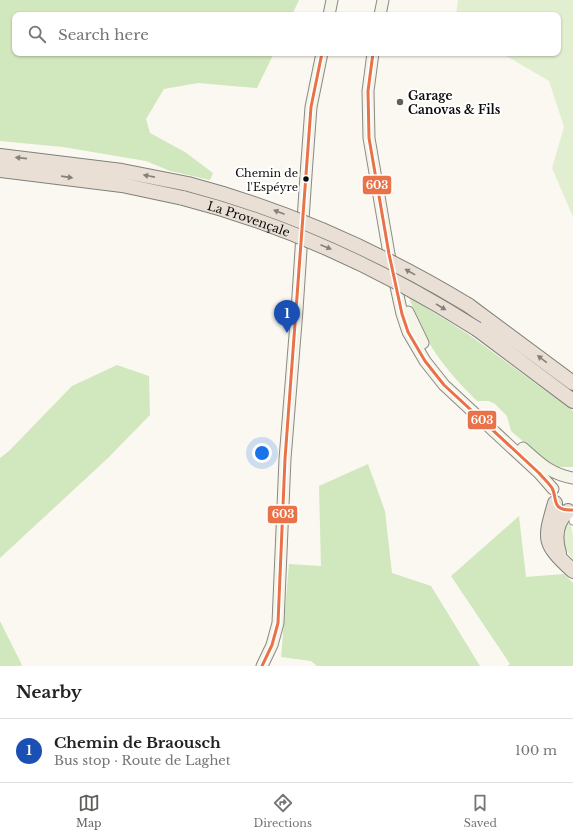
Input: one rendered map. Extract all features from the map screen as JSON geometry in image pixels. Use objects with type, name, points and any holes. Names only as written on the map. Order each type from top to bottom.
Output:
[{"type":"highway","name":"La Provençale","points":[[0,156],[102,168],[188,184],[239,198],[319,228],[395,264],[468,305],[573,383]]},
{"type":"highway","name":"La Provençale","points":[[0,170],[122,185],[183,198],[243,215],[344,254],[422,295],[477,329],[573,401]]},
{"type":"highway","points":[[554,496],[546,535],[549,545],[573,571]]},
{"type":"highway","points":[[562,560],[558,550],[557,528],[561,519],[572,513]]},
{"type":"main road","points":[[330,12],[332,0]]},
{"type":"main road","points":[[381,12],[383,0]]},
{"type":"main road","points":[[262,666],[272,645],[278,623],[285,459],[311,107],[321,56]]},
{"type":"main road","points":[[373,56],[368,92],[368,130],[389,254],[402,314],[408,332],[438,378],[471,411],[539,473],[561,508],[572,513]]},
{"type":"main road","points":[[399,298],[430,356],[452,384],[545,467],[553,473],[569,478]]},
{"type":"main road","points":[[554,496],[558,482],[569,478]]},
{"type":"green space","points":[[0,0],[299,0],[293,12],[12,12],[12,56],[273,56],[257,88],[198,83],[164,89],[146,119],[150,133],[185,152],[213,173],[210,180],[170,171],[146,161],[63,147],[0,141]]},
{"type":"green space","points":[[458,0],[573,0],[573,217],[552,168],[564,127],[549,81],[506,56],[561,56],[561,12],[456,12]]},
{"type":"green space","points":[[409,297],[468,334],[573,411],[573,467],[553,467],[511,431],[507,416],[495,404],[489,401],[477,401],[454,377],[436,354],[421,328]]},
{"type":"green space","points":[[117,365],[149,376],[150,415],[108,458],[0,558],[0,458],[9,451],[72,386]]},
{"type":"green space","points":[[368,464],[385,511],[392,573],[431,586],[480,666],[317,666],[311,661],[281,657],[289,564],[321,566],[319,486]]},
{"type":"green space","points":[[519,516],[526,577],[564,574],[573,583],[573,666],[507,666],[510,664],[451,576]]},
{"type":"green space","points":[[567,521],[570,521],[573,535],[573,559],[565,546],[564,541],[564,532]]},
{"type":"green space","points":[[0,621],[22,665],[21,666],[0,666]]},
{"type":"transit line","name":"603","points":[[262,666],[272,645],[278,623],[285,459],[311,107],[321,56]]},
{"type":"transit line","name":"603","points":[[373,56],[368,91],[369,138],[389,254],[402,314],[408,332],[425,361],[444,385],[539,473],[552,488],[558,506],[566,510],[573,510]]},
{"type":"place","name":"Garage Canovas & Fils","points":[[400,102]]},
{"type":"place","name":"Chemin de l'Espéyre","points":[[306,179]]},
{"type":"place","name":"Chemin de Braousch","points":[[287,333]]}]
